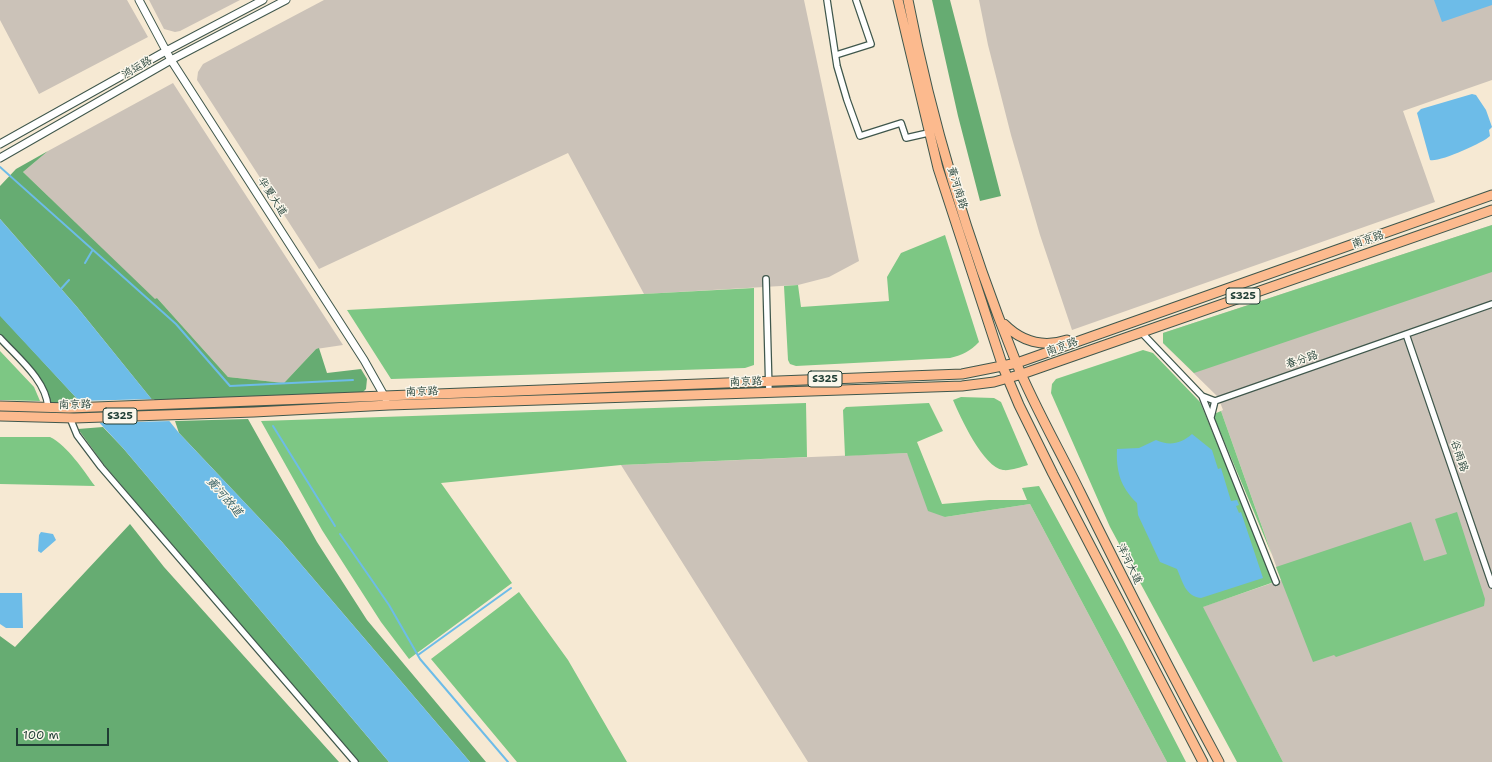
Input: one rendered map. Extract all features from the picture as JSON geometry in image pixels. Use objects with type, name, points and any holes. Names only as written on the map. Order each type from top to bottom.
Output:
[{"type":"main road","name":"黄河南路","points":[[898,0],[928,132],[964,252],[1008,378]]},
{"type":"main road","name":"黄河南路","points":[[908,0],[938,130],[969,236],[1022,374]]},
{"type":"main road","name":"南京路","points":[[0,406],[68,408],[160,403],[962,374],[1017,364],[1492,195]]},
{"type":"main road","name":"南京路","points":[[0,416],[72,418],[254,412],[388,405],[962,386],[1022,374],[1492,210]]},
{"type":"main road","points":[[1001,322],[1014,334],[1025,340],[1047,344],[1058,343],[1140,316],[1150,316]]},
{"type":"main road","name":"洋河大道","points":[[1022,374],[1155,644],[1219,762]]},
{"type":"main road","points":[[1008,378],[1057,481],[1202,762]]},
{"type":"street","name":"华夏大道","points":[[139,0],[171,60],[385,396],[388,405]]},
{"type":"street","name":"鸿运路","points":[[0,144],[166,51],[263,0]]},
{"type":"street","name":"鸿运路","points":[[0,158],[171,60],[286,0]]},
{"type":"street","points":[[827,0],[836,55],[847,100],[860,136],[901,123],[906,138],[928,132]]},
{"type":"street","points":[[836,55],[871,44],[856,0]]},
{"type":"street","points":[[766,279],[769,393]]},
{"type":"street","name":"春分路","points":[[1215,401],[1492,304]]},
{"type":"street","points":[[1140,332],[1202,396],[1276,582]]},
{"type":"street","name":"谷雨路","points":[[1406,334],[1492,585]]},
{"type":"street","points":[[0,338],[38,381],[46,393],[48,407]]},
{"type":"street","points":[[1202,396],[1215,401],[1210,417]]},
{"type":"street","points":[[72,418],[77,435],[103,469],[355,762]]},
{"type":"shaded area","points":[[0,0],[127,0],[148,37],[39,94],[0,20]]},
{"type":"shaded area","points":[[149,0],[240,0],[180,31],[175,32],[164,29]]},
{"type":"shaded area","points":[[324,0],[804,0],[859,261],[829,277],[798,285],[644,294],[568,153],[319,269],[197,80],[198,72],[203,64]]},
{"type":"shaded area","points":[[979,0],[1492,0],[1492,80],[1403,111],[1435,202],[1072,330],[1040,235],[1011,135],[988,45]]},
{"type":"shaded area","points":[[173,83],[343,345],[316,349],[284,383],[228,377],[157,298],[155,300],[23,172],[48,151]]},
{"type":"shaded area","points":[[1492,225],[1492,762],[1283,762],[1202,607],[1281,580],[1221,411],[1223,410],[1218,397],[1163,343],[1163,333]]},
{"type":"shaded area","points":[[907,453],[945,517],[1030,504],[1167,762],[808,762],[621,465]]},
{"type":"green space","points":[[932,0],[950,0],[1001,196],[980,201],[958,116]]},
{"type":"green space","points":[[48,151],[23,172],[155,299],[157,298],[228,377],[284,383],[316,349],[319,348],[327,373],[361,369],[367,379],[366,389],[362,393],[153,401],[77,307],[0,219],[0,186],[16,169]]},
{"type":"green space","points":[[1492,225],[1492,272],[1194,373],[1163,343],[1163,333]]},
{"type":"green space","points":[[945,235],[979,342],[972,348],[963,354],[950,358],[796,366],[790,364],[788,360],[784,286],[798,285],[801,307],[889,301],[887,277],[901,253]]},
{"type":"green space","points":[[754,288],[754,365],[745,368],[391,379],[347,310]]},
{"type":"green space","points":[[0,315],[82,404],[50,405],[44,386],[31,367],[0,335]]},
{"type":"green space","points":[[1143,350],[1153,353],[1200,402],[1274,582],[1203,607],[1283,762],[1237,762],[1110,527],[1051,393],[1052,384],[1056,379]]},
{"type":"green space","points":[[0,351],[34,387],[40,401],[0,400]]},
{"type":"green space","points":[[961,397],[994,398],[1001,402],[1028,465],[1003,470],[988,461],[974,441],[953,400]]},
{"type":"green space","points":[[806,403],[807,457],[621,465],[441,483],[512,583],[409,659],[381,622],[322,530],[261,421]]},
{"type":"green space","points":[[929,403],[943,431],[917,442],[942,504],[989,500],[1027,500],[1022,488],[1039,486],[1123,640],[1186,762],[1167,762],[1030,504],[945,517],[928,511],[907,453],[845,456],[843,410],[846,407]]},
{"type":"green space","points":[[1221,411],[1272,555],[1214,417],[1214,414]]},
{"type":"green space","points":[[248,419],[317,542],[367,620],[486,762],[470,762],[282,542],[179,433],[175,421]]},
{"type":"green space","points":[[103,427],[123,448],[389,762],[359,762],[105,466],[78,429]]},
{"type":"green space","points":[[0,437],[50,437],[69,452],[95,486],[0,484]]},
{"type":"green space","points":[[1457,512],[1485,599],[1484,606],[1336,657],[1334,655],[1313,662],[1276,567],[1411,522],[1424,561],[1447,554],[1435,519]]},
{"type":"green space","points":[[130,524],[164,567],[339,762],[0,762],[0,636],[15,647]]},
{"type":"green space","points":[[519,592],[568,660],[627,762],[517,762],[431,659]]},
{"type":"water","points":[[1434,0],[1492,0],[1492,5],[1442,22]]},
{"type":"water","points":[[1472,94],[1476,95],[1486,110],[1492,127],[1489,130],[1490,136],[1460,152],[1435,160],[1430,160],[1417,113],[1421,109]]},
{"type":"water","name":"黄河故道","points":[[0,219],[77,307],[179,433],[282,542],[470,762],[389,762],[123,448],[0,316]]},
{"type":"water","points":[[1192,434],[1212,450],[1218,469],[1221,468],[1231,501],[1237,500],[1239,505],[1236,506],[1239,513],[1241,512],[1263,578],[1201,598],[1191,594],[1185,588],[1177,569],[1160,562],[1138,515],[1137,503],[1131,497],[1120,478],[1117,464],[1117,449],[1139,448],[1156,440],[1166,443],[1175,443],[1184,440]]},
{"type":"water","points":[[41,532],[53,534],[56,540],[41,553],[38,551],[39,535]]},
{"type":"water","points":[[0,593],[22,593],[23,628],[6,628],[0,624]]},
{"type":"pier","points":[[154,399],[172,421],[97,423],[76,401]]},
{"type":"waterway","points":[[0,167],[176,324],[230,386],[353,380]]},
{"type":"waterway","points":[[85,263],[92,251]]},
{"type":"waterway","points":[[60,290],[69,280]]},
{"type":"waterway","points":[[273,426],[335,526]]},
{"type":"waterway","points":[[340,534],[389,605],[420,659],[508,762]]},
{"type":"waterway","points":[[418,655],[511,588]]}]
